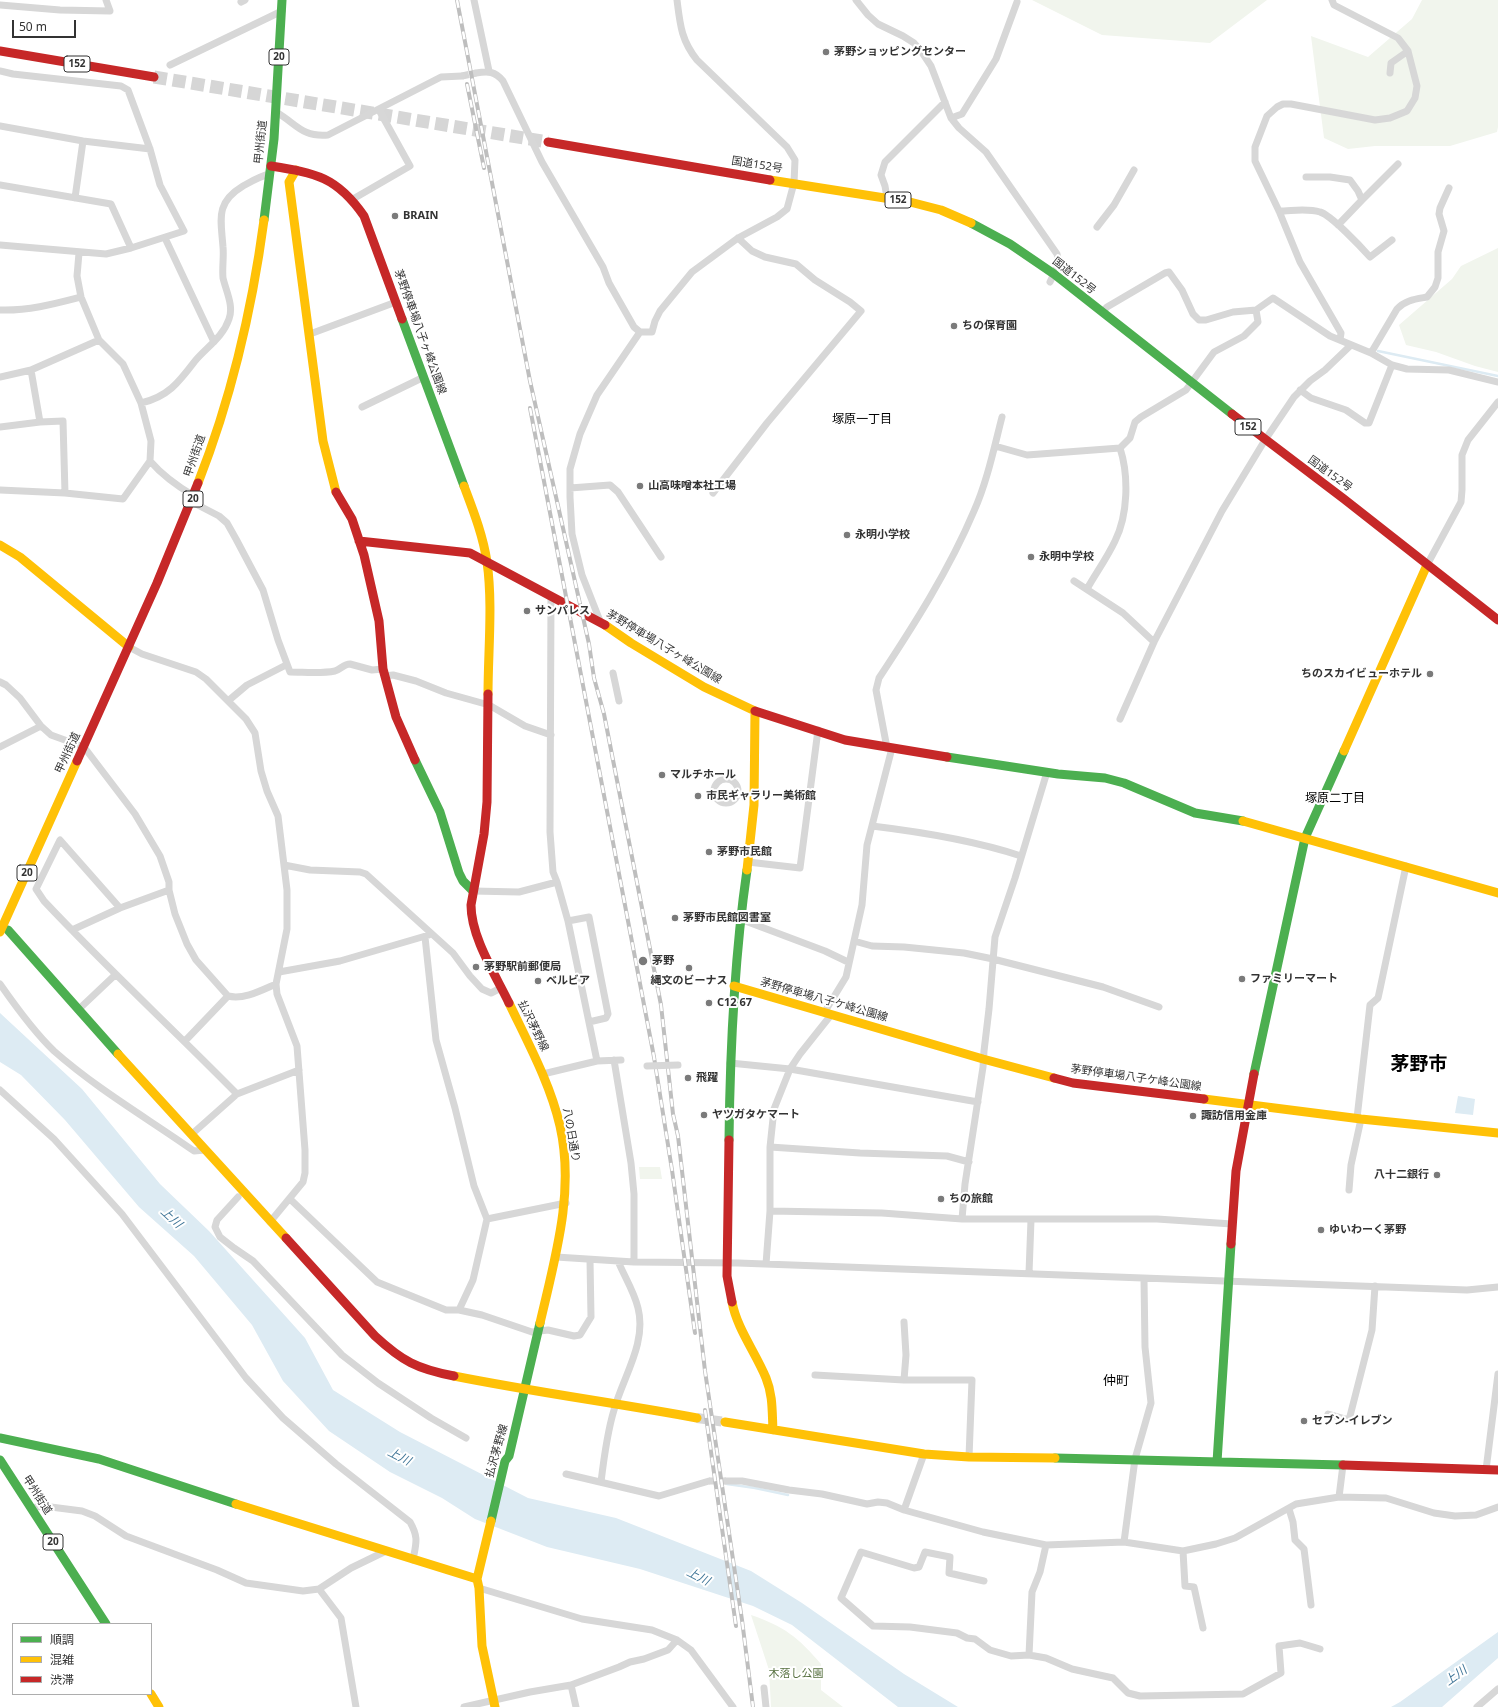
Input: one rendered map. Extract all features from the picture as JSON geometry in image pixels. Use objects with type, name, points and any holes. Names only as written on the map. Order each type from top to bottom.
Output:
[{"type":"main road","name":"甲州街道","points":[[4,931],[166,564],[193,499],[217,432],[236,367],[256,270],[271,170],[276,112],[282,0]]},
{"type":"main road","name":"152","points":[[0,51],[154,77]]},
{"type":"main road","name":"国道152号","points":[[548,142],[712,171],[910,202],[941,210],[981,227],[1010,244],[1052,278],[1102,312],[1192,384],[1350,504],[1498,620]]},
{"type":"main road","name":"茅野停車場八子ヶ峰公園線","points":[[271,170],[296,170],[310,172],[330,181],[341,188],[353,199],[364,216],[479,527],[487,562],[489,599],[487,802],[484,834],[473,891],[471,914],[475,933],[501,988]]},
{"type":"main road","points":[[296,170],[289,182],[323,441],[330,476],[335,491],[352,518],[360,541],[379,622],[384,672],[396,717],[411,753],[440,812],[463,881],[473,891]]},
{"type":"main road","points":[[360,541],[464,552],[487,562]]},
{"type":"main road","points":[[0,545],[20,557],[129,647]]},
{"type":"main road","name":"茅野停車場八子ヶ峰公園線","points":[[487,562],[550,597],[600,621],[631,643],[704,687],[755,711],[786,722],[818,730],[845,740],[889,748],[1047,772],[1105,778],[1124,783],[1195,813],[1248,822],[1498,893]]},
{"type":"main road","points":[[1217,1462],[1236,1171],[1247,1105],[1305,838],[1427,565]]},
{"type":"main road","points":[[755,711],[755,786],[748,862],[740,919],[734,986],[730,1063],[727,1263],[728,1283],[733,1307],[766,1378],[772,1397],[773,1430]]},
{"type":"main road","points":[[4,931],[192,1134],[270,1222],[375,1336],[391,1351],[412,1365],[436,1374],[525,1390],[616,1403],[697,1418]]},
{"type":"main road","name":"茅野停車場八子ケ峰公園線","points":[[734,986],[983,1059],[1073,1083],[1247,1105],[1498,1133]]},
{"type":"main road","name":"払沢茅野線","points":[[501,988],[543,1074]]},
{"type":"main road","name":"八の日通り","points":[[543,1074],[554,1104],[563,1142],[566,1203]]},
{"type":"main road","name":"払沢茅野線","points":[[494,1703],[482,1646],[478,1584],[482,1556],[525,1390],[556,1257],[566,1203]]},
{"type":"main road","points":[[725,1422],[924,1454],[969,1457],[1498,1470]]},
{"type":"main road","points":[[0,1438],[99,1460],[413,1560],[478,1584]]},
{"type":"main road","name":"甲州街道","points":[[0,1460],[105,1623]]},
{"type":"main road","points":[[152,1695],[159,1707]]},
{"type":"street","points":[[0,5],[60,10],[110,11],[106,0]]},
{"type":"street","points":[[474,0],[489,71]]},
{"type":"street","points":[[476,73],[489,71],[499,76],[503,81],[542,162],[603,267],[609,284],[634,327],[640,332],[652,332],[660,311],[692,272],[738,238],[777,217],[786,209],[794,183],[794,160],[787,147],[688,49],[680,26],[677,0]]},
{"type":"street","points":[[856,0],[868,16],[878,24],[903,36],[914,43],[921,51],[931,66],[951,118],[959,128],[986,152],[1056,254],[1059,263],[1052,278]]},
{"type":"street","points":[[1332,0],[1334,5],[1398,38],[1408,52],[1416,86],[1416,98],[1407,111],[1398,116],[1375,120],[1291,104],[1282,104],[1277,106],[1267,116],[1255,147],[1255,161],[1279,210],[1300,262],[1341,333],[1340,340]]},
{"type":"street","points":[[951,118],[962,114],[996,59],[1017,2]]},
{"type":"street","points":[[170,65],[282,11]]},
{"type":"street","points":[[1390,73],[1391,63],[1408,52]]},
{"type":"street","points":[[0,71],[13,74],[122,86],[128,90],[150,149],[160,185],[184,231],[165,238],[106,254],[79,253],[0,245]]},
{"type":"street","points":[[276,112],[287,118],[298,129],[311,134],[328,135],[441,77],[462,76]]},
{"type":"street","points":[[887,198],[881,175],[885,162],[945,102]]},
{"type":"street","points":[[353,199],[410,166],[379,110]]},
{"type":"street","points":[[0,126],[83,141],[150,149]]},
{"type":"street","points":[[75,198],[83,141]]},
{"type":"street","points":[[1338,225],[1398,164]]},
{"type":"street","points":[[141,403],[151,401],[161,396],[178,383],[196,360],[221,334],[230,318],[230,302],[223,276],[224,257],[221,221],[224,203],[232,192],[271,170]]},
{"type":"street","points":[[1097,227],[1114,205],[1134,170]]},
{"type":"street","points":[[1306,177],[1330,177],[1350,180],[1362,200]]},
{"type":"street","points":[[0,185],[111,204],[131,248]]},
{"type":"street","points":[[1371,353],[1397,309],[1402,304],[1411,300],[1428,297],[1435,287],[1438,278],[1438,252],[1444,231],[1439,214],[1440,208],[1449,188]]},
{"type":"street","points":[[1279,210],[1313,210],[1322,212],[1338,225],[1370,257],[1392,240]]},
{"type":"street","points":[[165,238],[214,342]]},
{"type":"street","points":[[713,493],[767,423],[861,311],[850,302],[815,280],[796,264],[764,257],[752,250],[738,238]]},
{"type":"street","points":[[0,490],[65,493],[123,499],[150,461],[151,441],[141,403],[123,364],[99,340],[81,297],[77,276],[79,253]]},
{"type":"street","points":[[1102,312],[1107,307],[1169,272],[1182,290],[1193,314],[1199,320],[1206,320],[1233,312],[1256,310],[1273,298],[1330,336],[1371,353],[1392,365],[1407,369],[1448,370],[1498,382]]},
{"type":"street","points":[[0,310],[19,310],[46,306],[81,297]]},
{"type":"street","points":[[310,334],[396,302]]},
{"type":"street","points":[[995,446],[1027,455],[1120,448],[1130,438],[1135,422],[1140,417],[1186,390],[1192,384],[1214,352],[1244,336],[1258,322],[1256,310]]},
{"type":"street","points":[[600,621],[582,575],[572,534],[570,468],[578,441],[597,396],[640,332]]},
{"type":"street","points":[[0,377],[31,370],[99,340]]},
{"type":"street","points":[[1120,719],[1154,642],[1222,511],[1265,440],[1300,390],[1325,370],[1351,345]]},
{"type":"street","points":[[1300,390],[1311,398],[1346,410],[1365,423],[1369,423],[1392,365]]},
{"type":"street","points":[[31,370],[40,422]]},
{"type":"street","points":[[362,407],[424,377]]},
{"type":"street","points":[[1427,565],[1461,502],[1462,455],[1468,440],[1498,402]]},
{"type":"street","points":[[766,1264],[770,1211],[770,1147],[774,1109],[790,1069],[828,1014],[846,977],[848,962],[862,905],[867,845],[889,748],[876,690],[879,678],[958,547],[975,510],[995,446],[1002,417]]},
{"type":"street","points":[[0,427],[63,421],[65,493]]},
{"type":"street","points":[[1086,588],[1115,541],[1120,529],[1126,488],[1120,448]]},
{"type":"street","points":[[150,461],[173,483],[227,523],[263,590],[286,665],[290,672],[327,672],[337,670],[347,664],[384,672],[489,705],[525,726],[551,735]]},
{"type":"street","points":[[570,488],[610,485],[618,492],[661,557]]},
{"type":"street","points":[[1074,581],[1123,613],[1154,642]]},
{"type":"street","points":[[550,597],[550,832],[553,872],[568,921],[597,1061]]},
{"type":"street","points":[[129,647],[142,654],[196,672],[206,679],[246,719],[255,733],[261,772],[267,791],[278,816],[287,890],[287,929],[276,984],[277,994],[297,1046],[305,1173],[303,1182],[270,1222]]},
{"type":"street","points":[[228,701],[247,684],[286,665]]},
{"type":"street","points":[[613,673],[619,702]]},
{"type":"street","points":[[0,682],[6,685],[20,698],[41,726],[51,735],[84,747],[135,814],[160,856],[169,882],[169,890],[175,914],[186,944],[196,960],[228,996],[235,998],[276,984]]},
{"type":"street","points":[[0,747],[41,726]]},
{"type":"street","points":[[748,862],[800,868],[818,730]]},
{"type":"street","points":[[962,1219],[965,1184],[978,1102],[989,1009],[995,937],[1047,772]]},
{"type":"street","points":[[872,826],[925,833],[997,848],[1021,856]]},
{"type":"street","points":[[120,908],[60,840],[36,889],[44,901],[115,975],[185,1041],[237,1094]]},
{"type":"street","points":[[284,865],[310,870],[360,872],[366,874],[453,952],[470,976],[482,989],[491,993],[501,988]]},
{"type":"street","points":[[1348,1190],[1359,1118],[1370,1005],[1378,998],[1406,866]]},
{"type":"street","points":[[473,891],[519,892],[557,882]]},
{"type":"street","points":[[72,930],[120,908],[169,890]]},
{"type":"street","points":[[568,921],[589,917],[608,1014],[606,1018],[589,1022]]},
{"type":"street","points":[[740,919],[824,951],[848,962]]},
{"type":"street","points":[[279,972],[340,961],[425,937],[432,933]]},
{"type":"street","points":[[425,937],[436,1040],[455,1108],[474,1186],[487,1219],[473,1280],[459,1310]]},
{"type":"street","points":[[854,941],[872,946],[904,947],[964,953],[993,959],[1103,987],[1159,1007]]},
{"type":"street","points":[[78,1010],[115,975]]},
{"type":"street","points":[[0,984],[45,1040],[92,1082],[194,1151],[205,1150]]},
{"type":"street","points":[[185,1041],[228,996]]},
{"type":"street","points":[[543,1074],[597,1061],[618,1060],[633,1178],[634,1262]]},
{"type":"street","points":[[730,1063],[790,1069],[978,1102]]},
{"type":"street","points":[[647,1066],[678,1065]]},
{"type":"street","points":[[192,1134],[237,1094],[299,1070]]},
{"type":"street","points":[[0,1090],[54,1139],[122,1214],[246,1378],[283,1418],[336,1464],[410,1522],[416,1533],[417,1539],[413,1560]]},
{"type":"street","points":[[770,1147],[860,1153],[947,1156],[969,1162]]},
{"type":"street","points":[[238,1197],[217,1220],[215,1227],[220,1236],[253,1261],[342,1355],[378,1383],[431,1418],[466,1438]]},
{"type":"street","points":[[290,1199],[378,1282],[446,1310],[459,1310],[532,1332],[548,1330],[574,1336],[580,1335],[591,1317],[590,1260]]},
{"type":"street","points":[[487,1219],[566,1203]]},
{"type":"street","points":[[770,1211],[882,1213],[962,1219],[1157,1219],[1232,1224]]},
{"type":"street","points":[[1029,1274],[1031,1220]]},
{"type":"street","points":[[556,1257],[634,1262],[766,1264],[1468,1290],[1498,1287]]},
{"type":"street","points":[[601,1482],[606,1444],[616,1403],[638,1343],[638,1309],[633,1293],[618,1261]]},
{"type":"street","points":[[1124,1542],[1135,1460],[1151,1403],[1145,1346],[1144,1279]]},
{"type":"street","points":[[1328,1414],[1349,1420],[1372,1330],[1375,1286]]},
{"type":"street","points":[[904,1322],[906,1355],[904,1380]]},
{"type":"street","points":[[1486,1470],[1497,1394],[1498,1374]]},
{"type":"street","points":[[816,1375],[904,1380],[972,1380],[969,1457]]},
{"type":"street","points":[[904,1510],[924,1454]]},
{"type":"street","points":[[1339,1497],[1343,1465]]},
{"type":"street","points":[[566,1474],[659,1496],[710,1481]]},
{"type":"street","points":[[726,1481],[742,1481],[789,1490],[822,1494],[867,1504],[878,1502],[888,1503],[904,1510],[983,1532],[1046,1545],[1124,1542],[1183,1551],[1216,1544],[1235,1538],[1296,1504],[1339,1497],[1386,1498],[1434,1513],[1455,1516],[1476,1515],[1498,1507]]},
{"type":"street","points":[[31,1508],[43,1506],[82,1511],[95,1516],[126,1536],[217,1570],[246,1583],[303,1590],[319,1589],[351,1568],[386,1552]]},
{"type":"street","points":[[1289,1509],[1293,1522],[1295,1540],[1304,1549],[1311,1605]]},
{"type":"street","points":[[1030,1655],[1032,1592],[1040,1572],[1046,1545]]},
{"type":"street","points":[[1183,1551],[1185,1586],[1194,1587],[1203,1628]]},
{"type":"street","points":[[984,1581],[949,1573],[950,1557],[925,1552],[919,1567],[914,1568],[861,1552],[841,1598],[873,1626],[910,1627],[957,1633],[967,1638],[975,1639],[990,1650],[1011,1656],[1030,1655],[1046,1658],[1072,1669],[1113,1678],[1128,1693],[1140,1696],[1243,1694],[1281,1673],[1279,1646],[1300,1643],[1320,1649]]},
{"type":"street","points":[[478,1584],[582,1619],[652,1630],[677,1640],[691,1650],[733,1707]]},
{"type":"street","points":[[319,1589],[341,1618],[356,1707]]},
{"type":"street","points":[[464,1707],[494,1703],[571,1685],[630,1662],[644,1659],[668,1650],[677,1640]]},
{"type":"street","points":[[571,1685],[576,1707]]},
{"type":"street","points":[[764,1688],[766,1707]]},
{"type":"street","points":[[1477,1707],[1498,1689]]},
{"type":"green space","points":[[1032,0],[1267,0],[1210,43],[1102,35]]},
{"type":"green space","points":[[1422,0],[1498,0],[1497,132],[1450,146],[1375,146],[1348,149],[1324,138],[1311,36],[1368,57],[1412,19]]},
{"type":"green space","points":[[1498,248],[1498,372],[1475,366],[1436,352],[1406,345],[1399,325],[1452,279],[1461,266]]},
{"type":"green space","points":[[639,1167],[660,1167],[662,1179],[640,1179]]},
{"type":"green space","name":"木落し公園","points":[[751,1615],[782,1628],[805,1647],[821,1664],[821,1690],[843,1707],[771,1707],[769,1670]]},
{"type":"water","name":"上川","points":[[0,1013],[82,1089],[160,1184],[209,1231],[305,1338],[333,1390],[400,1432],[528,1498],[616,1518],[751,1571],[802,1603],[904,1674],[958,1707],[898,1707],[792,1625],[753,1606],[640,1569],[547,1547],[475,1519],[442,1498],[390,1472],[329,1431],[283,1381],[252,1325],[194,1256],[139,1207],[65,1120],[21,1075],[0,1062]]},
{"type":"water","points":[[1458,1096],[1475,1099],[1473,1115],[1455,1113]]},
{"type":"water","name":"上川","points":[[1498,1632],[1498,1658],[1442,1707],[1391,1707],[1400,1702]]},
{"type":"waterway","points":[[1378,351],[1498,376]]},
{"type":"waterway","points":[[727,1484],[788,1495]]},
{"type":"tunnel","points":[[462,76],[476,73]]},
{"type":"tunnel","points":[[154,77],[548,142]]},
{"type":"tunnel","points":[[697,1418],[725,1422]]},
{"type":"tunnel","points":[[709,1481],[726,1481]]},
{"type":"railway","points":[[457,0],[530,381],[589,644],[594,678],[604,714],[661,1005],[673,1114],[678,1136],[705,1371],[742,1620],[753,1707]]},
{"type":"railway","points":[[467,84],[484,168]]},
{"type":"railway","points":[[530,408],[654,1057],[672,1170],[695,1333]]},
{"type":"railway","points":[[705,1410],[736,1626]]},
{"type":"traffic: fast","points":[[264,220],[274,139],[282,0]]},
{"type":"traffic: fast","points":[[971,223],[1010,244],[1054,274],[1232,414]]},
{"type":"traffic: fast","points":[[402,319],[464,486]]},
{"type":"traffic: fast","points":[[1254,1074],[1305,838],[1344,751]]},
{"type":"traffic: fast","points":[[947,757],[1058,774],[1105,778],[1124,783],[1195,813],[1243,821]]},
{"type":"traffic: fast","points":[[415,760],[440,812],[459,873],[463,881],[473,891]]},
{"type":"traffic: fast","points":[[729,1140],[730,1072],[736,971],[747,870]]},
{"type":"traffic: fast","points":[[8,930],[118,1054]]},
{"type":"traffic: fast","points":[[1217,1462],[1231,1244]]},
{"type":"traffic: fast","points":[[491,1521],[505,1461],[509,1456],[540,1323]]},
{"type":"traffic: fast","points":[[0,1438],[99,1459],[236,1504]]},
{"type":"traffic: fast","points":[[1055,1458],[1343,1465]]},
{"type":"traffic: fast","points":[[0,1460],[105,1623]]},
{"type":"traffic: slow","points":[[296,170],[289,182],[323,441],[336,492]]},
{"type":"traffic: slow","points":[[770,180],[910,202],[941,210],[971,223]]},
{"type":"traffic: slow","points":[[198,483],[221,419],[239,354],[247,321],[264,220]]},
{"type":"traffic: slow","points":[[464,486],[480,532],[489,578],[490,611],[488,694]]},
{"type":"traffic: slow","points":[[0,545],[20,557],[129,647]]},
{"type":"traffic: slow","points":[[1344,751],[1427,565]]},
{"type":"traffic: slow","points":[[605,625],[631,643],[704,687],[755,711],[754,805],[747,870]]},
{"type":"traffic: slow","points":[[0,932],[77,761]]},
{"type":"traffic: slow","points":[[1243,821],[1498,893]]},
{"type":"traffic: slow","points":[[734,986],[983,1059],[1054,1078]]},
{"type":"traffic: slow","points":[[509,1003],[538,1063],[556,1110],[564,1151],[564,1200],[561,1225],[552,1274],[540,1323]]},
{"type":"traffic: slow","points":[[118,1054],[286,1238]]},
{"type":"traffic: slow","points":[[1204,1099],[1361,1119],[1498,1133]]},
{"type":"traffic: slow","points":[[732,1302],[738,1322],[768,1384],[772,1404],[773,1430]]},
{"type":"traffic: slow","points":[[454,1376],[697,1418]]},
{"type":"traffic: slow","points":[[725,1422],[924,1454],[969,1457],[1055,1458]]},
{"type":"traffic: slow","points":[[236,1504],[477,1579]]},
{"type":"traffic: slow","points":[[491,1521],[477,1579],[479,1588],[482,1646],[495,1707]]},
{"type":"traffic: slow","points":[[152,1695],[159,1707]]},
{"type":"traffic: jam","points":[[0,51],[154,77]]},
{"type":"traffic: jam","points":[[548,142],[770,180]]},
{"type":"traffic: jam","points":[[271,166],[301,171],[324,179],[335,185],[354,203],[364,216],[402,319]]},
{"type":"traffic: jam","points":[[1232,414],[1344,499],[1498,620]]},
{"type":"traffic: jam","points":[[77,761],[157,583],[198,483]]},
{"type":"traffic: jam","points":[[336,492],[352,519],[364,555],[379,621],[383,669],[396,717],[415,760]]},
{"type":"traffic: jam","points":[[359,541],[470,553],[605,625]]},
{"type":"traffic: jam","points":[[488,694],[487,802],[484,834],[471,905],[472,917],[479,942],[509,1003]]},
{"type":"traffic: jam","points":[[755,711],[845,740],[947,757]]},
{"type":"traffic: jam","points":[[1231,1244],[1236,1171],[1254,1074]]},
{"type":"traffic: jam","points":[[1054,1078],[1073,1083],[1204,1099]]},
{"type":"traffic: jam","points":[[729,1140],[727,1276],[732,1302]]},
{"type":"traffic: jam","points":[[286,1238],[375,1336],[385,1345],[411,1363],[420,1367],[454,1376]]},
{"type":"traffic: jam","points":[[1343,1465],[1498,1470]]},
{"type":"place","name":"茅野ショッピングセンター","points":[[826,52]]},
{"type":"place","name":"BRAIN","points":[[395,216]]},
{"type":"place","name":"ちの保育園","points":[[954,326]]},
{"type":"place","name":"山高味噌本社工場","points":[[640,486]]},
{"type":"place","name":"永明小学校","points":[[847,535]]},
{"type":"place","name":"永明中学校","points":[[1031,557]]},
{"type":"place","name":"サンパレス","points":[[527,611]]},
{"type":"place","name":"ちのスカイビューホテル","points":[[1430,674]]},
{"type":"place","name":"マルチホール","points":[[662,775]]},
{"type":"place","name":"市民ギャラリー美術館","points":[[698,796]]},
{"type":"place","name":"茅野市民館","points":[[709,852]]},
{"type":"place","name":"茅野市民館図書室","points":[[675,918]]},
{"type":"place","name":"茅野","points":[[643,961]]},
{"type":"place","name":"茅野駅前郵便局","points":[[476,967]]},
{"type":"place","name":"縄文のビーナス","points":[[689,968]]},
{"type":"place","name":"ファミリーマート","points":[[1242,979]]},
{"type":"place","name":"ベルビア","points":[[538,981]]},
{"type":"place","name":"C12 67","points":[[709,1003]]},
{"type":"place","name":"飛躍","points":[[688,1078]]},
{"type":"place","name":"ヤツガタケマート","points":[[704,1115]]},
{"type":"place","name":"諏訪信用金庫","points":[[1193,1116]]},
{"type":"place","name":"八十二銀行","points":[[1437,1175]]},
{"type":"place","name":"ちの旅館","points":[[941,1199]]},
{"type":"place","name":"ゆいわーく茅野","points":[[1321,1230]]},
{"type":"place","name":"セブン-イレブン","points":[[1304,1421]]},
{"type":"district","name":"塚原一丁目","points":[[862,420]]},
{"type":"district","name":"塚原二丁目","points":[[1335,799]]},
{"type":"district","name":"茅野市","points":[[1419,1065]]},
{"type":"district","name":"仲町","points":[[1116,1381]]}]
